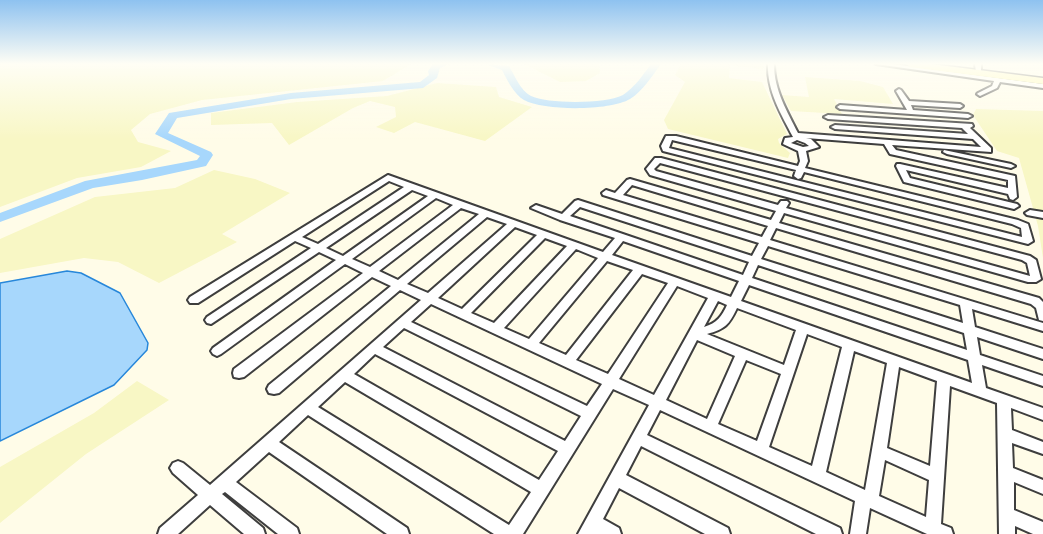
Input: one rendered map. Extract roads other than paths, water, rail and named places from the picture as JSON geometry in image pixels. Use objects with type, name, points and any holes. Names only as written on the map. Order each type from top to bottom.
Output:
[{"type":"street","points":[[775,89],[796,137],[814,145],[812,149],[802,150],[787,144],[788,140],[796,137],[842,139],[988,150],[968,126],[828,115],[842,139]]},
{"type":"street","points":[[980,94],[991,89]]},
{"type":"street","points":[[899,91],[918,123]]},
{"type":"street","points":[[906,103],[932,104]]},
{"type":"street","points":[[840,107],[968,116]]},
{"type":"street","points":[[835,127],[975,137]]},
{"type":"street","points":[[674,137],[801,169],[1015,222],[1026,227],[1028,241],[795,182],[665,146],[669,138],[674,137]]},
{"type":"street","points":[[886,142],[893,152],[1012,178],[1015,222]]},
{"type":"street","points":[[909,144],[1011,166]]},
{"type":"street","points":[[694,334],[717,327],[726,319],[736,303],[801,169],[804,161],[802,150]]},
{"type":"street","points":[[658,160],[662,160],[789,195],[1026,258],[1033,263],[1036,279],[1028,279],[653,173],[650,170],[658,160]]},
{"type":"street","points":[[1013,192],[900,166],[907,180],[1014,206]]},
{"type":"street","points":[[194,300],[388,178],[1043,414]]},
{"type":"street","points":[[1043,317],[1041,306],[1035,301],[630,182],[612,194],[1043,327]]},
{"type":"street","points":[[211,320],[411,186]]},
{"type":"street","points":[[216,351],[435,195]]},
{"type":"street","points":[[563,218],[578,203],[1043,354]]},
{"type":"street","points":[[238,373],[460,204]]},
{"type":"street","points":[[536,208],[1043,381]]},
{"type":"street","points":[[273,389],[486,213]]},
{"type":"street","points":[[1030,213],[1043,215]]},
{"type":"street","points":[[166,534],[514,223]]},
{"type":"street","points":[[463,314],[544,234]]},
{"type":"street","points":[[294,237],[939,531],[937,476],[944,379]]},
{"type":"street","points":[[531,345],[621,237]]},
{"type":"street","points":[[684,259],[695,241]]},
{"type":"street","points":[[496,329],[574,245]]},
{"type":"street","points":[[568,362],[640,269]]},
{"type":"street","points":[[308,408],[511,534],[675,281]]},
{"type":"street","points":[[612,534],[589,528],[715,296]]},
{"type":"street","points":[[965,303],[980,392]]},
{"type":"street","points":[[404,323],[590,414]]},
{"type":"street","points":[[761,450],[803,328]]},
{"type":"street","points":[[694,334],[788,372]]},
{"type":"street","points":[[818,476],[849,344]]},
{"type":"street","points":[[374,348],[567,449]]},
{"type":"street","points":[[711,427],[742,354]]},
{"type":"street","points":[[858,534],[879,451],[894,361]]},
{"type":"street","points":[[344,375],[542,489]]},
{"type":"street","points":[[1004,400],[1007,534]]},
{"type":"street","points":[[1005,434],[1043,448]]},
{"type":"street","points":[[638,438],[834,534]]},
{"type":"street","points":[[268,443],[401,534]]},
{"type":"street","points":[[879,451],[937,476]]},
{"type":"street","points":[[178,468],[256,534]]},
{"type":"street","points":[[1006,471],[1043,487]]},
{"type":"street","points":[[616,478],[722,534]]},
{"type":"street","points":[[224,482],[291,534]]},
{"type":"street","points":[[1007,515],[1043,530]]},
{"type":"water","points":[[67,271],[81,273],[120,293],[148,343],[147,350],[114,385],[0,441],[0,283]]},
{"type":"waterway","points":[[0,218],[90,184],[142,176],[201,163],[207,155],[161,134],[173,115],[291,96],[376,89]]},
{"type":"waterway","points":[[518,89],[528,98],[535,100],[574,104],[612,102],[626,97],[636,89]]}]
